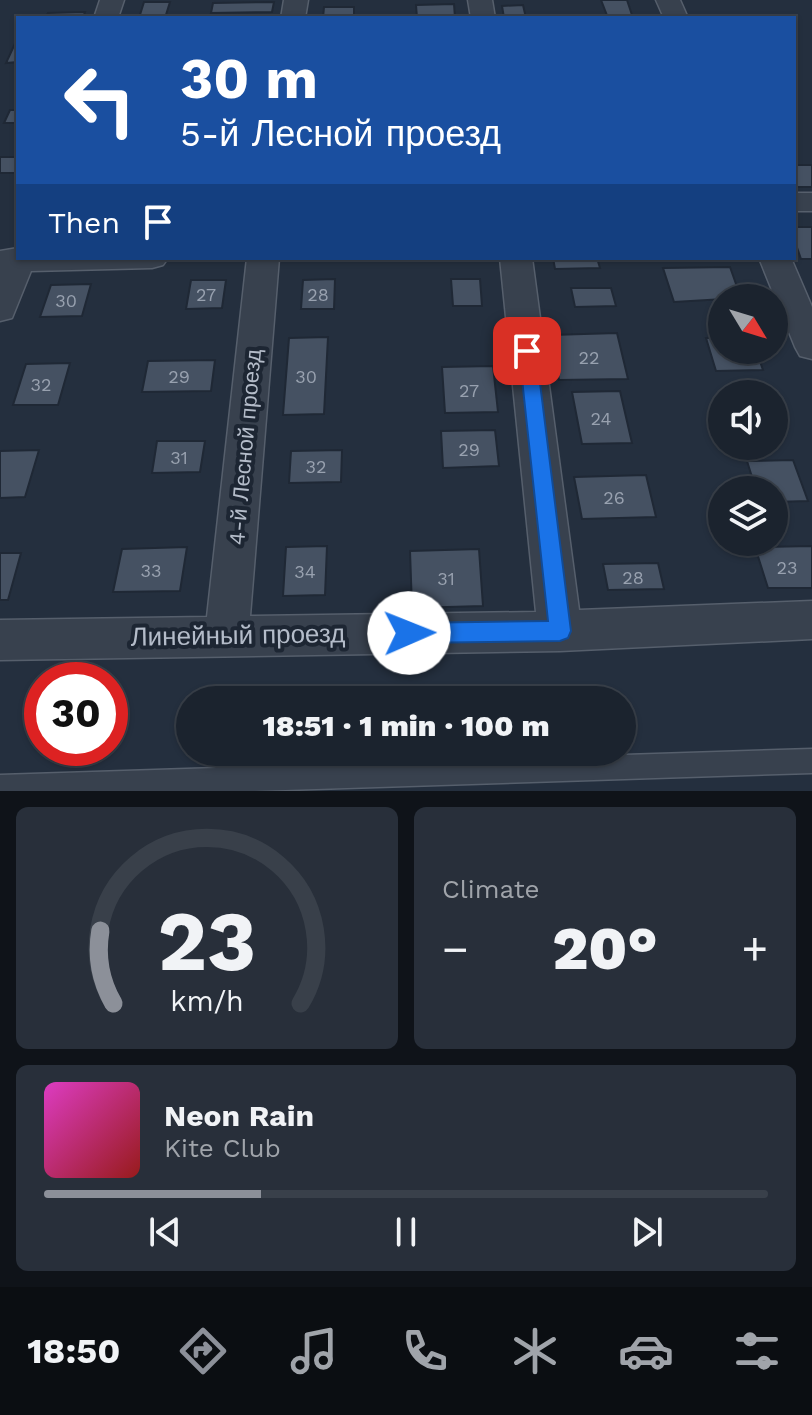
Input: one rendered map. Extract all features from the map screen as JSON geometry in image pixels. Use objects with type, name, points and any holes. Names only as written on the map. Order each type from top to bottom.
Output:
[{"type":"street","points":[[0,310],[13,260]]},
{"type":"street","name":"4-й Лесной проезд","points":[[227,635],[263,260]]},
{"type":"street","points":[[516,260],[560,631]]},
{"type":"street","points":[[776,260],[812,347]]},
{"type":"street","name":"Линейный проезд","points":[[0,640],[560,631],[812,620]]},
{"type":"lane","points":[[0,787],[812,761]]},
{"type":"building","points":[[601,0],[627,0],[632,16],[607,16]]},
{"type":"building","points":[[144,2],[170,2],[166,16],[140,16]]},
{"type":"building","points":[[274,2],[272,12],[211,13],[213,3]]},
{"type":"building","points":[[454,4],[455,16],[417,16],[416,5]]},
{"type":"building","points":[[523,5],[526,16],[504,16],[502,6]]},
{"type":"building","points":[[324,7],[354,7],[354,16],[323,16]]},
{"type":"building","points":[[85,12],[84,16],[46,16],[48,13]]},
{"type":"building","points":[[16,41],[16,62],[6,63]]},
{"type":"building","points":[[10,110],[16,110],[16,123],[4,123]]},
{"type":"building","points":[[0,157],[16,157],[16,173],[0,173]]},
{"type":"building","points":[[796,165],[812,165],[812,187],[796,187]]},
{"type":"building","points":[[796,227],[812,227],[812,259],[801,259],[796,245]]},
{"type":"building","points":[[553,260],[598,260],[600,268],[555,269]]},
{"type":"building","points":[[730,267],[736,284],[708,284],[708,300],[674,302],[663,268]]},
{"type":"building","points":[[335,279],[334,309],[301,309],[303,280]]},
{"type":"building","points":[[451,279],[480,279],[482,306],[453,306]]},
{"type":"building","points":[[191,280],[226,280],[222,308],[186,309]]},
{"type":"building","points":[[91,284],[82,316],[40,317],[51,285]]},
{"type":"building","points":[[571,288],[611,288],[616,306],[575,307]]},
{"type":"building","points":[[617,333],[628,379],[559,380],[551,335]]},
{"type":"building","points":[[328,337],[324,414],[283,415],[289,338]]},
{"type":"building","points":[[215,360],[211,391],[142,392],[148,361]]},
{"type":"building","points":[[70,363],[58,405],[13,405],[26,364]]},
{"type":"building","points":[[714,364],[761,364],[763,370],[716,371]]},
{"type":"building","points":[[493,366],[498,412],[445,413],[442,367]]},
{"type":"building","points":[[620,391],[632,443],[582,444],[572,392]]},
{"type":"building","points":[[495,430],[499,466],[443,468],[441,431]]},
{"type":"building","points":[[157,441],[205,441],[200,472],[152,473]]},
{"type":"building","points":[[39,450],[25,497],[0,498],[0,451]]},
{"type":"building","points":[[342,450],[341,482],[289,483],[291,451]]},
{"type":"building","points":[[793,460],[808,501],[788,502],[788,476],[752,476],[747,461]]},
{"type":"building","points":[[646,475],[656,517],[582,519],[574,477]]},
{"type":"building","points":[[327,546],[325,595],[283,596],[286,547]]},
{"type":"building","points":[[788,546],[812,546],[812,588],[768,588],[758,556],[788,556]]},
{"type":"building","points":[[187,547],[180,591],[113,592],[122,549]]},
{"type":"building","points":[[479,549],[483,606],[412,608],[410,551]]},
{"type":"building","points":[[0,553],[21,553],[8,600],[0,600]]},
{"type":"building","points":[[658,563],[664,589],[608,590],[603,564]]},
{"type":"route","points":[[409,633],[560,631],[527,351]]}]
